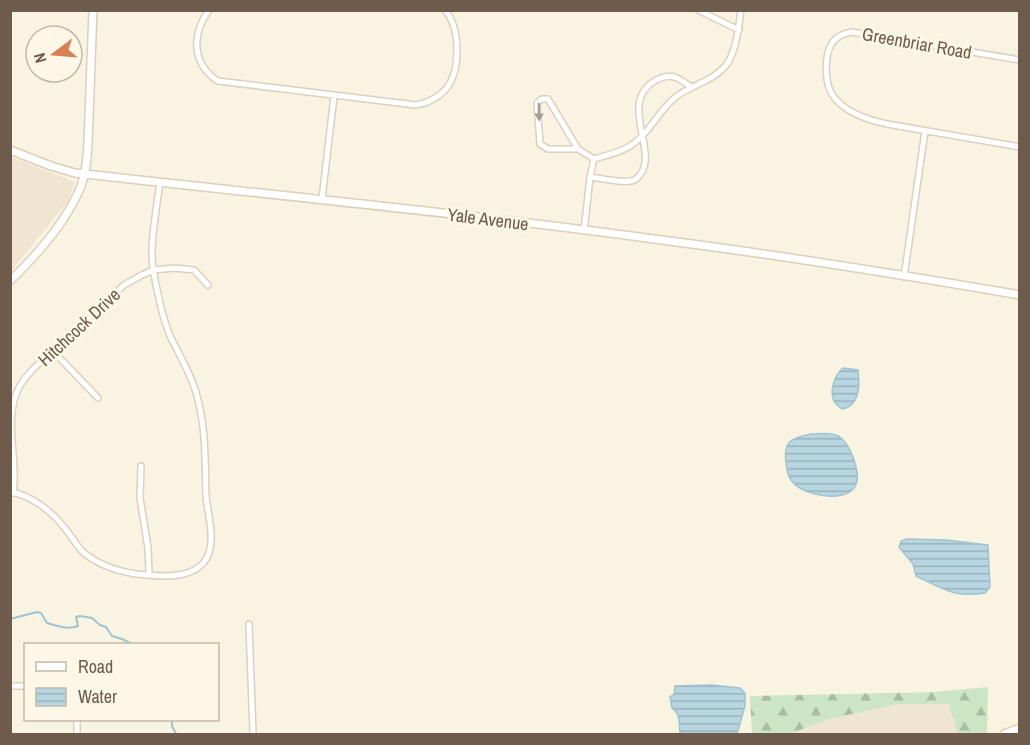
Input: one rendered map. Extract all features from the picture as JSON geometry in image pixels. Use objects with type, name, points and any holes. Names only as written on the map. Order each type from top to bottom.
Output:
[{"type":"street","points":[[10,281],[36,254],[61,222],[76,197],[85,174],[93,10]]},
{"type":"street","points":[[209,10],[199,29],[198,51],[204,69],[218,81],[416,105],[440,94],[451,80],[457,48],[456,35],[454,25],[445,10]]},
{"type":"street","points":[[698,10],[739,30]]},
{"type":"street","points":[[594,159],[632,145],[643,136],[674,98],[712,77],[727,64],[739,30],[741,10]]},
{"type":"street","name":"Greenbriar Road","points":[[926,131],[868,119],[841,105],[833,97],[826,80],[828,57],[833,42],[845,33],[861,32],[1020,60]]},
{"type":"street","points":[[590,177],[630,182],[637,178],[643,170],[645,157],[643,136],[638,119],[640,97],[650,83],[663,76],[676,76],[691,87]]},
{"type":"street","points":[[322,199],[334,96]]},
{"type":"street","points":[[578,149],[548,149],[540,144],[537,103],[542,99],[548,99],[578,149],[594,159]]},
{"type":"street","points":[[904,277],[926,131],[1020,147]]},
{"type":"street","name":"Yale Avenue","points":[[10,150],[64,170],[85,174],[322,199],[667,240],[795,258],[1020,295]]},
{"type":"street","points":[[584,231],[594,159]]},
{"type":"street","points":[[12,493],[34,501],[49,511],[63,525],[83,552],[110,569],[136,574],[177,576],[194,570],[206,559],[211,541],[206,498],[204,435],[198,399],[164,318],[153,270],[153,227],[160,182]]},
{"type":"street","name":"Hitchcock Drive","points":[[12,493],[15,481],[11,426],[13,404],[21,383],[33,369],[124,285],[142,275],[153,270],[175,268],[194,270],[208,285]]},
{"type":"street","points":[[53,351],[98,398]]},
{"type":"street","points":[[141,466],[140,498],[148,548],[149,574]]},
{"type":"street","points":[[249,624],[253,735]]},
{"type":"street","points":[[1004,735],[1020,728]]},
{"type":"shaded area","points":[[11,157],[75,182],[68,201],[11,271]]},
{"type":"shaded area","points":[[897,704],[950,704],[958,734],[789,734],[830,719]]},
{"type":"green space","points":[[988,687],[987,734],[958,734],[949,704],[897,704],[830,719],[789,734],[752,734],[750,696],[934,692]]},
{"type":"water","points":[[843,368],[858,370],[859,382],[856,400],[842,409],[835,402],[832,392],[835,378]]},
{"type":"water","points":[[811,434],[835,435],[847,444],[857,473],[856,485],[850,492],[836,496],[814,494],[795,485],[790,478],[785,456],[787,445],[798,437]]},
{"type":"water","points":[[907,539],[946,540],[988,545],[990,587],[985,593],[957,593],[916,576],[913,564],[899,547],[901,541]]},
{"type":"water","points":[[712,685],[740,688],[745,693],[745,706],[737,734],[680,734],[678,716],[672,708],[670,697],[674,694],[675,686]]},
{"type":"waterway","points":[[10,619],[37,612],[41,613],[47,623],[70,628],[78,626],[76,617],[92,618],[106,627],[112,636],[130,643]]},
{"type":"waterway","points":[[172,721],[176,734]]}]
